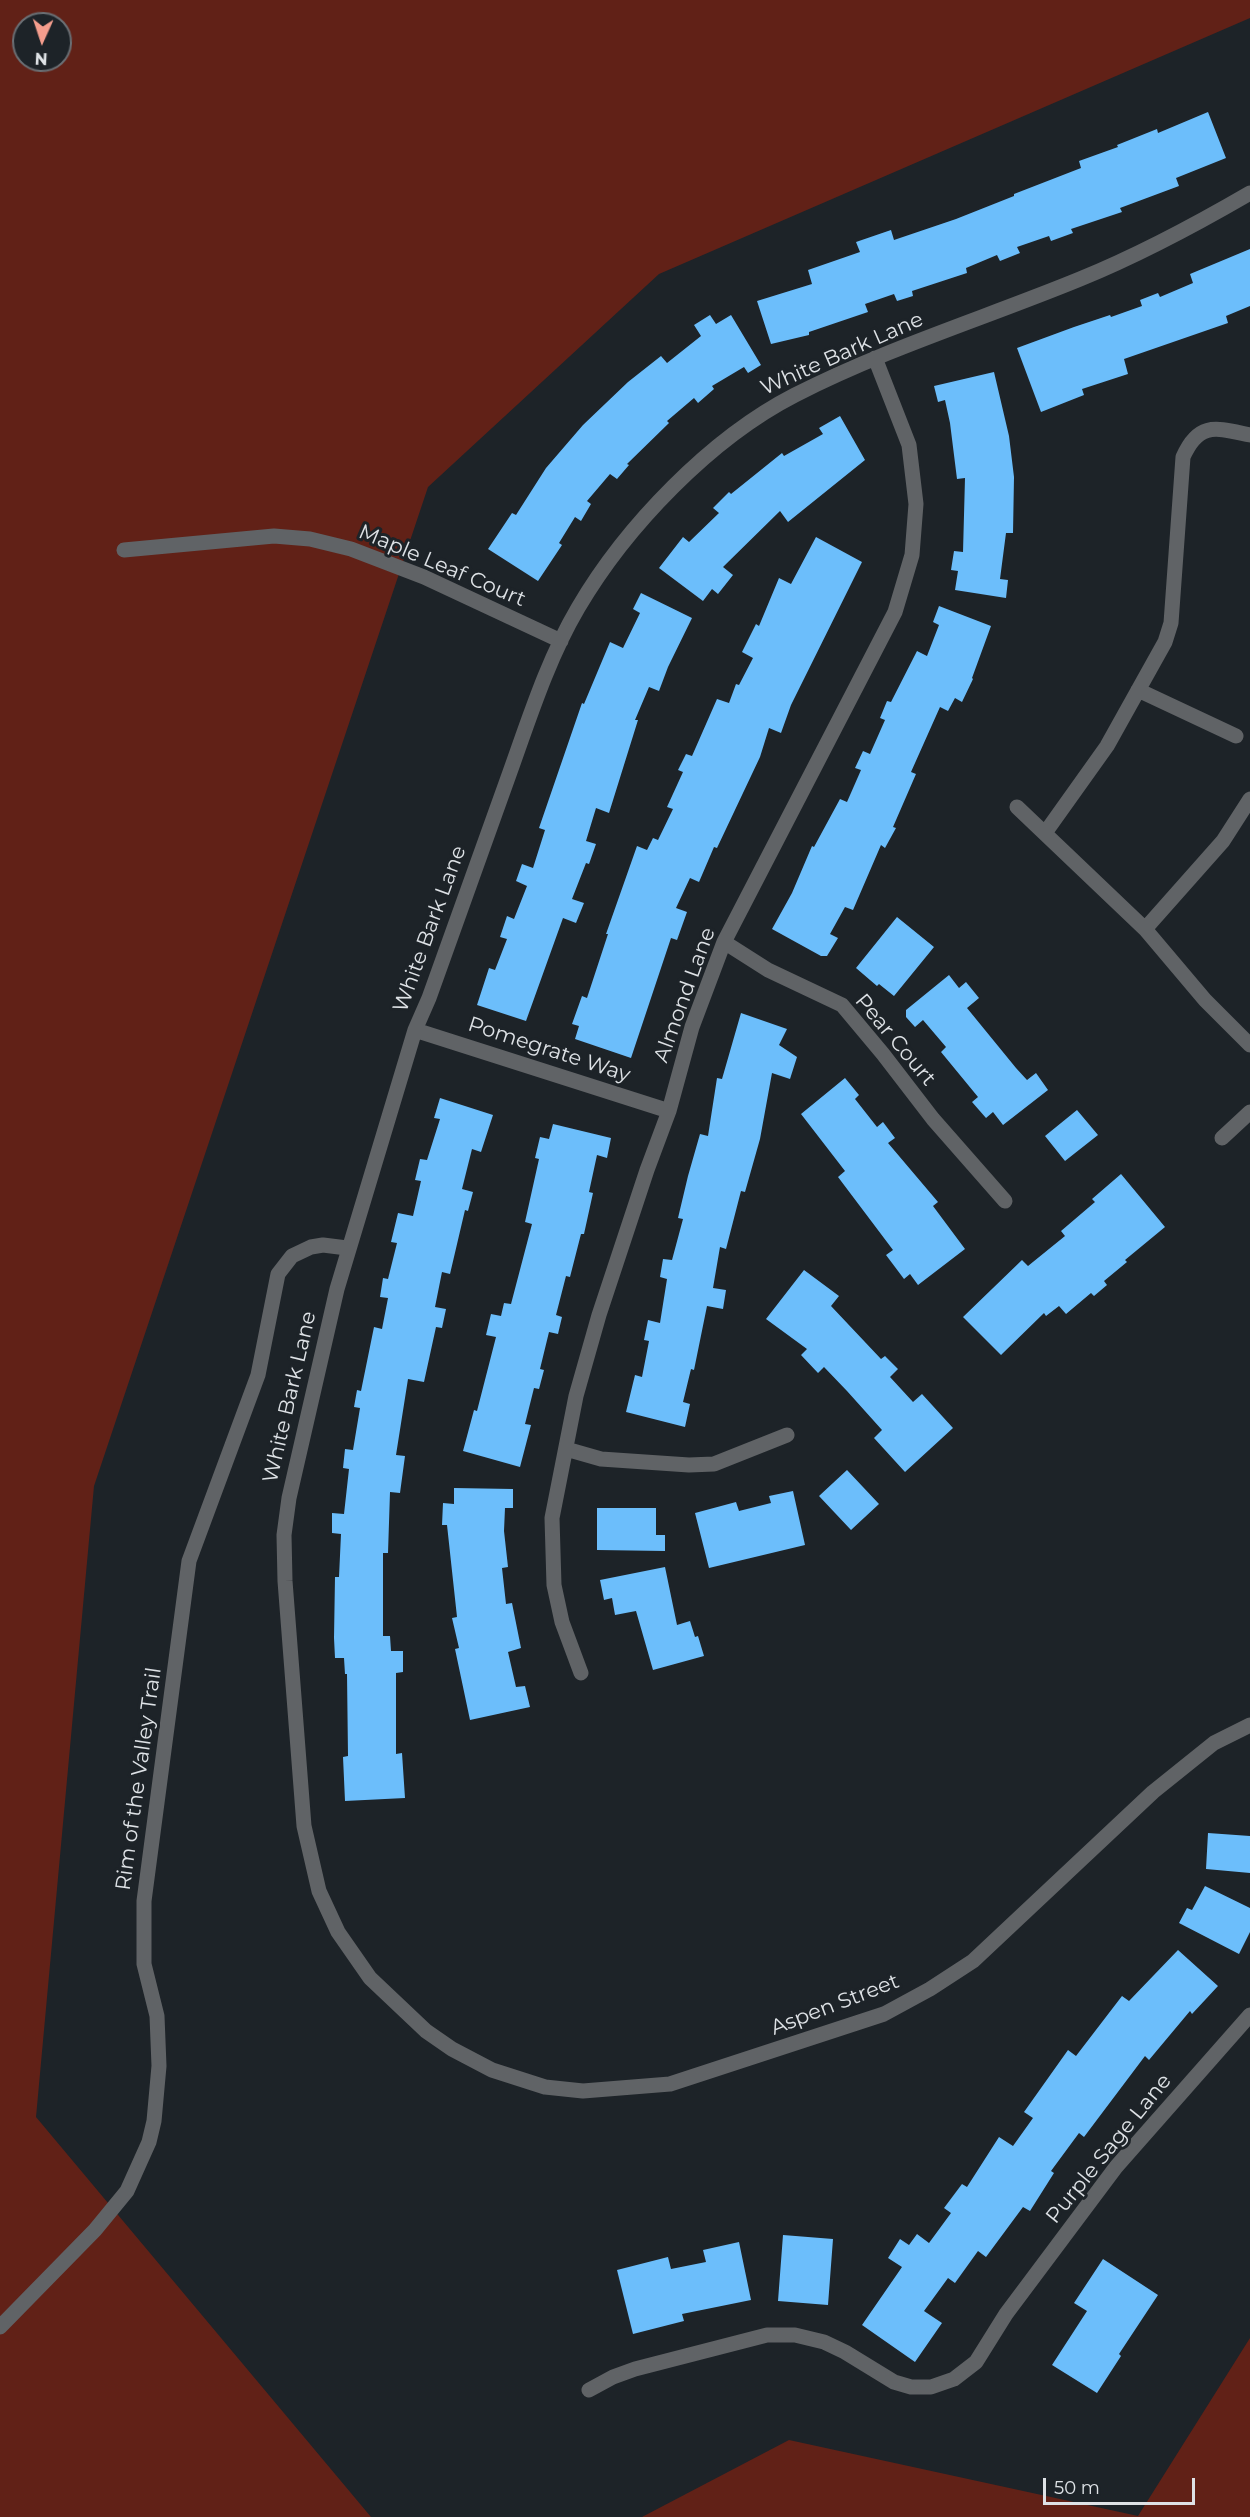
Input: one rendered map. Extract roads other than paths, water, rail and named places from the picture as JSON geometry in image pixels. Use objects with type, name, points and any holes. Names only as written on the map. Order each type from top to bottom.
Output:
[{"type":"street","name":"White Bark Lane","points":[[426,2031],[370,1978],[338,1932],[319,1891],[304,1826],[288,1626],[284,1535],[289,1498],[347,1248],[415,1030],[429,998],[546,671],[579,607],[624,541],[687,472],[760,415],[795,395],[875,358],[1082,278],[1184,231],[1250,193]]},
{"type":"street","name":"Almond Lane","points":[[581,1673],[562,1622],[554,1585],[552,1518],[576,1396],[599,1315],[669,1111],[692,1027],[724,942],[895,612],[912,555],[916,504],[909,445],[875,358]]},
{"type":"street","points":[[1045,834],[1089,775],[1165,642],[1171,623],[1183,458],[1190,441],[1200,433],[1217,428],[1250,435]]},
{"type":"street","name":"Maple Leaf Court","points":[[124,550],[274,537],[310,539],[351,549],[424,577],[561,641]]},
{"type":"street","points":[[1138,690],[1236,736]]},
{"type":"street","points":[[1145,930],[1223,842],[1249,803]]},
{"type":"street","points":[[1017,807],[1145,930],[1205,1000],[1250,1046]]},
{"type":"street","name":"Pear Court","points":[[724,942],[768,970],[842,1005],[933,1119],[1005,1201]]},
{"type":"street","name":"Pomegrate Way","points":[[415,1030],[669,1111]]},
{"type":"street","points":[[1222,1138],[1250,1112]]},
{"type":"street","name":"Rim of the Valley Trail","points":[[0,2327],[95,2230],[127,2191],[149,2142],[154,2121],[159,2066],[157,2016],[144,1964],[144,1901],[189,1561],[258,1375],[278,1274],[292,1256],[311,1247],[323,1245],[347,1248]]},
{"type":"street","points":[[566,1449],[602,1459],[689,1465],[714,1464],[787,1435]]},
{"type":"street","name":"Aspen Street","points":[[426,2031],[452,2049],[509,2076],[545,2087],[593,2090],[670,2084],[884,2014],[930,1989],[973,1961],[1153,1792],[1214,1743],[1250,1725]]},
{"type":"street","name":"Purple Sage Lane","points":[[589,2390],[613,2376],[635,2369],[767,2335],[795,2336],[824,2342],[894,2382],[911,2387],[931,2387],[954,2379],[976,2362],[1006,2314],[1116,2167],[1250,2015]]}]
